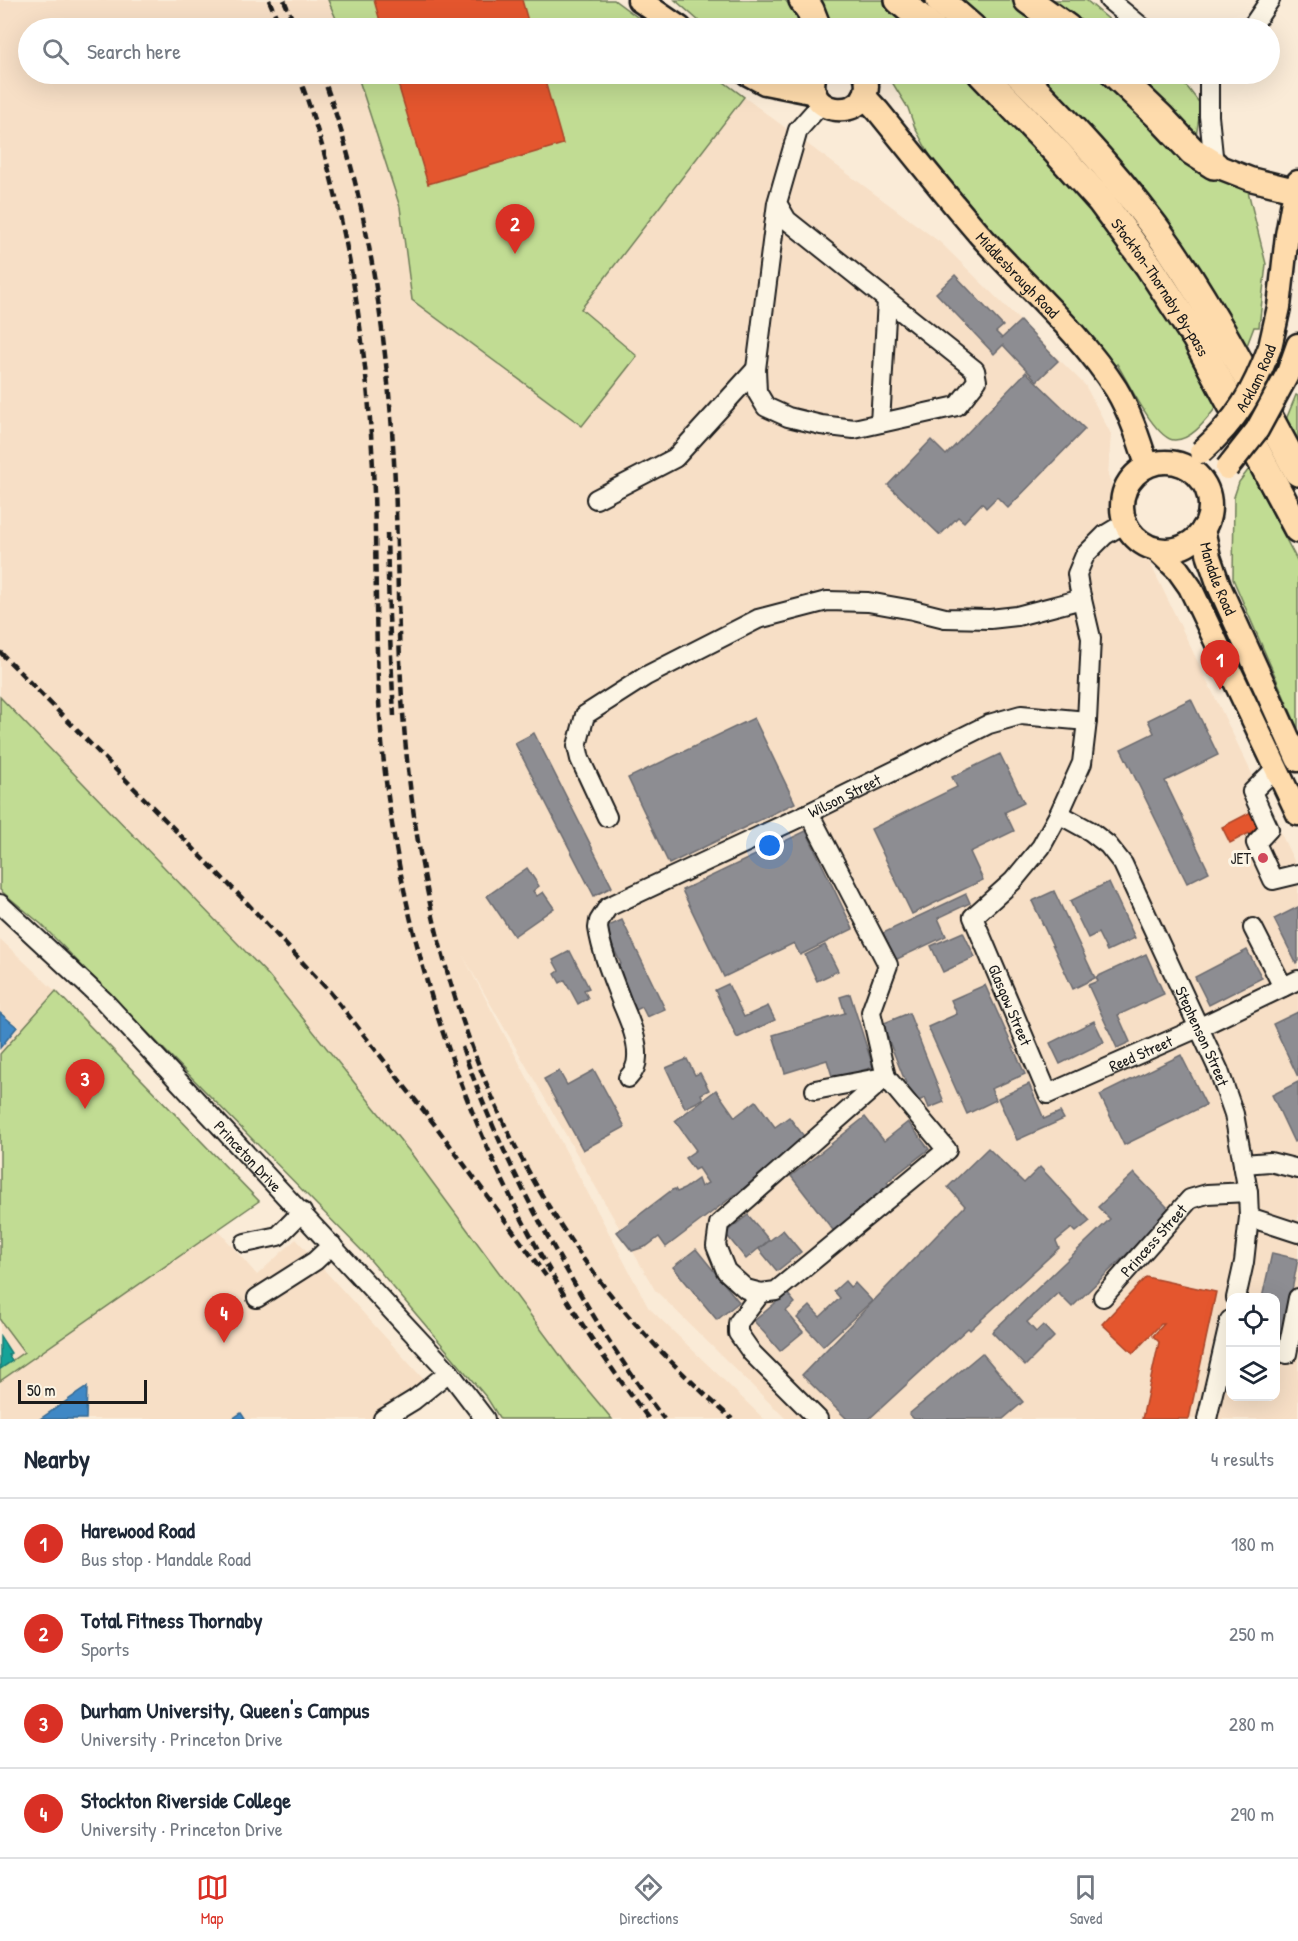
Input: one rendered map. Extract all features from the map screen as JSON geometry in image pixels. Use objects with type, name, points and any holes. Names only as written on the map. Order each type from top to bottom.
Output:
[{"type":"highway","points":[[803,0],[813,18]]},
{"type":"highway","points":[[899,0],[920,18]]},
{"type":"highway","points":[[940,0],[961,18]]},
{"type":"highway","points":[[1028,0],[1053,18]]},
{"type":"highway","name":"Stockton-Thornaby By-pass","points":[[992,84],[1101,201],[1149,266],[1196,338],[1298,529]]},
{"type":"highway","name":"Stockton-Thornaby By-pass","points":[[1029,84],[1121,182],[1170,249],[1218,322],[1298,472]]},
{"type":"highway","points":[[1125,84],[1192,152],[1214,165]]},
{"type":"main road","points":[[639,0],[665,18]]},
{"type":"main road","points":[[778,84],[817,90],[836,110],[844,110],[859,103],[864,96],[866,84]]},
{"type":"main road","name":"Middlesbrough Road","points":[[864,96],[981,236],[1067,326],[1097,361],[1117,392],[1136,432],[1147,465]]},
{"type":"main road","points":[[1214,165],[1250,179],[1297,192]]},
{"type":"main road","name":"Acklam Road","points":[[1173,462],[1201,452],[1220,435],[1241,409],[1257,382],[1270,347],[1279,307],[1287,235],[1297,192]]},
{"type":"main road","name":"Acklam Road","points":[[1209,499],[1227,468],[1257,430],[1288,373],[1298,345]]},
{"type":"main road","points":[[1173,462],[1197,475],[1205,486],[1209,499],[1208,520],[1194,539],[1183,547],[1170,550],[1156,549],[1143,544],[1132,535],[1125,523],[1121,510],[1122,496],[1127,483],[1147,465],[1173,462]]},
{"type":"main road","name":"Mandale Road","points":[[1203,529],[1219,586],[1298,760]]},
{"type":"main road","name":"Mandale Road","points":[[1156,549],[1178,570],[1190,588],[1298,814]]},
{"type":"street","points":[[1109,0],[1131,18]]},
{"type":"street","points":[[1257,18],[1269,0]]},
{"type":"street","points":[[1209,84],[1209,116],[1214,165]]},
{"type":"street","points":[[777,202],[787,220],[975,370],[977,381],[957,406],[854,429],[821,425],[788,417],[766,407],[757,392],[756,369],[777,202],[798,130],[817,90]]},
{"type":"street","points":[[880,423],[887,300]]},
{"type":"street","points":[[596,499],[675,458],[756,369]]},
{"type":"street","points":[[1059,814],[1082,762],[1087,720],[1091,638],[1077,574],[1085,555],[1106,535],[1125,523]]},
{"type":"street","points":[[607,817],[580,759],[577,746],[585,716],[646,676],[758,620],[827,601],[868,602],[945,618],[990,619],[1017,616],[1082,599]]},
{"type":"street","name":"Wilson Street","points":[[628,1078],[636,1065],[636,1042],[612,976],[598,928],[599,921],[608,907],[809,813],[989,724],[1021,715],[1087,720]]},
{"type":"street","points":[[1275,769],[1252,792],[1269,829],[1256,843],[1273,880],[1298,874]]},
{"type":"street","points":[[809,813],[888,965],[871,1012],[886,1077],[947,1150],[776,1291],[760,1293],[746,1289],[726,1271],[716,1246],[719,1224],[886,1077]]},
{"type":"street","name":"Glasgow Street","points":[[1048,1094],[973,918],[1013,881],[1041,847],[1059,814]]},
{"type":"street","name":"Stephenson Street","points":[[1059,814],[1090,831],[1108,845],[1123,864],[1219,1071],[1234,1114],[1248,1192],[1249,1217],[1244,1262],[1237,1293]]},
{"type":"street","name":"Princeton Drive","points":[[0,904],[103,1000],[449,1372],[485,1419]]},
{"type":"street","points":[[1253,928],[1291,983]]},
{"type":"street","name":"Reed Street","points":[[1048,1094],[1198,1028],[1291,983]]},
{"type":"street","points":[[815,1090],[886,1077]]},
{"type":"street","points":[[1243,1164],[1260,1161],[1298,1168]]},
{"type":"street","name":"Princess Street","points":[[1103,1297],[1190,1199],[1207,1194],[1248,1192]]},
{"type":"street","points":[[245,1243],[278,1236],[302,1212]]},
{"type":"street","points":[[1249,1217],[1298,1233]]},
{"type":"street","points":[[257,1298],[315,1261],[332,1245]]},
{"type":"street","points":[[760,1293],[738,1323],[738,1333],[752,1353],[818,1419]]},
{"type":"street","points":[[1287,1354],[1298,1298]]},
{"type":"street","points":[[1207,1419],[1226,1337]]},
{"type":"street","points":[[383,1419],[414,1400],[449,1372]]},
{"type":"shaded area","points":[[0,0],[328,0],[336,18],[18,18],[18,84],[360,84],[400,207],[412,300],[582,426],[637,356],[581,309],[744,97],[941,243],[1085,385],[1111,434],[1108,476],[1298,869],[1298,1419],[786,1419],[655,1290],[463,956],[648,1307],[764,1419],[612,1419],[571,1370],[413,1156],[269,976],[0,697]]},
{"type":"shaded area","points":[[0,939],[83,1017],[259,1201],[218,1230],[257,1275],[296,1239],[426,1382],[370,1419],[0,1419]]},
{"type":"green space","points":[[328,0],[614,0],[638,18],[336,18]]},
{"type":"green space","points":[[675,0],[785,0],[801,18],[696,18]]},
{"type":"green space","points":[[809,0],[883,0],[906,18],[819,18]]},
{"type":"green space","points":[[958,0],[1010,0],[1035,18],[978,18]]},
{"type":"green space","points":[[1041,0],[1086,0],[1107,18],[1064,18]]},
{"type":"green space","points":[[360,84],[726,84],[744,97],[581,309],[637,356],[582,426],[412,300],[400,207]]},
{"type":"green space","points":[[893,84],[978,84],[995,100],[1070,182],[1116,241],[1158,302],[1218,405],[1205,422],[1182,439],[1167,438],[1159,431],[1117,364],[1111,369],[960,198],[932,159],[915,128],[908,108]]},
{"type":"green space","points":[[1043,84],[1113,84],[1207,172],[1248,191],[1266,264],[1259,327],[1254,327],[1246,348]]},
{"type":"green space","points":[[1138,84],[1183,84],[1188,88],[1201,105],[1195,143]]},
{"type":"green space","points":[[1296,395],[1298,396],[1298,448],[1285,422]]},
{"type":"green space","points":[[1249,469],[1298,562],[1298,729],[1233,579],[1234,497],[1239,482]]},
{"type":"green space","points":[[0,697],[269,976],[413,1156],[571,1370],[612,1419],[500,1419],[487,1398],[366,1255],[41,924],[0,890]]},
{"type":"green space","points":[[56,991],[259,1201],[0,1381],[0,1369],[24,1352],[0,1320],[0,1054]]},
{"type":"building: Shops","points":[[374,0],[522,0],[527,18],[379,18]]},
{"type":"building: Shops","points":[[398,84],[546,84],[563,144],[428,184]]},
{"type":"building: Shops","points":[[1255,810],[1263,826],[1230,843],[1222,827]]},
{"type":"building: Shops","points":[[1146,1277],[1216,1292],[1189,1419],[1142,1419],[1159,1342],[1153,1336],[1164,1324],[1161,1324],[1133,1353],[1102,1324]]},
{"type":"building: Schools","points":[[0,1013],[17,1027],[0,1048]]},
{"type":"building: Schools","points":[[87,1387],[86,1419],[40,1419]]},
{"type":"building: Schools","points":[[241,1413],[245,1419],[232,1419]]},
{"type":"building: Public","points":[[0,1336],[11,1353],[8,1355],[12,1361],[0,1369]]},
{"type":"building: Industry","points":[[955,275],[1003,326],[996,332],[1002,338],[1020,321],[1058,361],[1037,381],[1003,345],[994,354],[936,293]]},
{"type":"building: Industry","points":[[1026,372],[1085,429],[1008,508],[997,497],[986,508],[982,503],[964,522],[958,517],[940,535],[888,485],[931,440],[946,455]]},
{"type":"building: Industry","points":[[1191,699],[1218,755],[1165,781],[1209,872],[1187,883],[1121,749],[1154,733],[1148,720]]},
{"type":"building: Industry","points":[[754,718],[795,803],[669,864],[628,778]]},
{"type":"building: Industry","points":[[534,733],[612,887],[594,896],[515,743]]},
{"type":"building: Industry","points":[[1000,754],[1024,803],[1005,812],[1014,831],[970,852],[983,880],[912,914],[871,829],[957,787],[952,777]]},
{"type":"building: Industry","points":[[806,831],[853,929],[800,955],[794,943],[724,977],[682,890]]},
{"type":"building: Industry","points":[[527,868],[539,886],[533,891],[537,896],[543,892],[554,908],[514,936],[487,896]]},
{"type":"building: Industry","points":[[1109,882],[1135,938],[1107,951],[1098,933],[1088,938],[1070,901]]},
{"type":"building: Industry","points":[[1054,891],[1095,978],[1073,989],[1032,901]]},
{"type":"building: Industry","points":[[966,894],[970,903],[938,918],[946,936],[895,960],[883,933]]},
{"type":"building: Industry","points":[[1298,907],[1298,961],[1296,963],[1274,919]]},
{"type":"building: Industry","points":[[622,920],[665,1009],[647,1017],[642,1007],[634,1011],[613,968],[621,964],[604,928]]},
{"type":"building: Industry","points":[[963,932],[975,957],[943,972],[931,946]]},
{"type":"building: Industry","points":[[825,945],[838,971],[817,981],[805,955]]},
{"type":"building: Industry","points":[[1247,950],[1262,978],[1209,1005],[1195,977]]},
{"type":"building: Industry","points":[[570,951],[589,988],[584,990],[588,998],[578,1004],[565,980],[560,983],[555,974],[559,971],[553,960]]},
{"type":"building: Industry","points":[[1146,954],[1164,994],[1118,1015],[1130,1042],[1117,1048],[1088,985],[1098,981],[1096,977]]},
{"type":"building: Industry","points":[[728,984],[744,1017],[768,1006],[775,1020],[737,1038],[715,990]]},
{"type":"building: Industry","points":[[985,985],[1025,1074],[991,1089],[996,1100],[967,1114],[928,1027],[957,1014],[951,1000]]},
{"type":"building: Industry","points":[[850,994],[873,1067],[833,1079],[827,1060],[785,1073],[773,1035],[845,1013],[840,997]]},
{"type":"building: Industry","points":[[1298,1012],[1298,1077],[1273,1024]]},
{"type":"building: Industry","points":[[909,1013],[944,1102],[929,1108],[925,1098],[914,1103],[882,1024]]},
{"type":"building: Industry","points":[[1094,1021],[1104,1042],[1060,1064],[1050,1043]]},
{"type":"building: Industry","points":[[1181,1055],[1206,1105],[1124,1145],[1100,1095]]},
{"type":"building: Industry","points":[[687,1059],[695,1075],[700,1073],[709,1090],[701,1094],[703,1099],[685,1108],[666,1068]]},
{"type":"building: Industry","points":[[594,1070],[625,1127],[583,1150],[544,1079],[559,1071],[567,1085]]},
{"type":"building: Industry","points":[[1298,1082],[1298,1140],[1294,1142],[1272,1095]]},
{"type":"building: Industry","points":[[1029,1084],[1044,1119],[1060,1112],[1064,1119],[1017,1140],[998,1098]]},
{"type":"building: Industry","points":[[716,1090],[735,1117],[756,1101],[775,1127],[789,1117],[807,1140],[666,1247],[659,1237],[647,1246],[632,1251],[617,1232],[672,1190],[675,1189],[677,1192],[698,1179],[701,1187],[708,1183],[698,1168],[694,1170],[685,1158],[696,1150],[675,1121]]},
{"type":"building: Industry","points":[[865,1117],[884,1141],[908,1122],[929,1149],[887,1182],[892,1189],[836,1234],[791,1176]]},
{"type":"building: Industry","points":[[988,1148],[1024,1183],[1040,1167],[1090,1221],[1076,1232],[1072,1228],[1056,1241],[1059,1248],[869,1419],[847,1419],[802,1375],[965,1206],[948,1187]]},
{"type":"building: Industry","points":[[1134,1173],[1171,1211],[1072,1307],[1058,1293],[1027,1322],[1036,1332],[1043,1325],[1054,1337],[1025,1366],[992,1332],[1110,1219],[1098,1207]]},
{"type":"building: Industry","points":[[748,1215],[769,1240],[746,1259],[725,1233]]},
{"type":"building: Industry","points":[[783,1230],[801,1252],[777,1271],[759,1249]]},
{"type":"building: Industry","points":[[696,1249],[739,1302],[717,1320],[673,1267]]},
{"type":"building: Industry","points":[[1272,1253],[1298,1259],[1283,1337],[1280,1337],[1280,1293],[1263,1293]]},
{"type":"building: Industry","points":[[845,1281],[850,1287],[855,1283],[872,1301],[823,1346],[797,1318],[810,1306],[820,1317],[840,1298],[834,1291]]},
{"type":"building: Industry","points":[[787,1293],[795,1303],[786,1311],[803,1332],[780,1351],[754,1321]]},
{"type":"building: Industry","points":[[982,1353],[1023,1402],[1003,1419],[914,1419],[909,1414]]},
{"type":"railway","points":[[269,0],[277,18]]},
{"type":"railway","points":[[284,0],[292,18]]},
{"type":"railway","points":[[302,84],[314,119],[339,211],[357,305],[372,449],[378,678],[383,754],[395,844],[414,933],[439,1020],[469,1105],[506,1188],[548,1268],[596,1345],[649,1419]]},
{"type":"railway","points":[[325,84],[337,117],[360,204],[377,294],[392,430],[401,678],[410,782],[433,919],[451,985],[473,1050],[500,1114],[531,1176],[567,1235],[603,1285],[644,1333],[732,1419]]},
{"type":"railway","points":[[387,533],[394,716]]},
{"type":"railway","points":[[0,652],[247,903],[330,992],[435,1125],[546,1276]]},
{"type":"railway","points":[[462,1047],[495,1130],[547,1236],[610,1343],[664,1419]]},
{"type":"place","name":"Total Fitness Thornaby","points":[[515,254]]},
{"type":"place","name":"Harewood Road","points":[[1220,690]]},
{"type":"place","name":"JET","points":[[1263,858]]},
{"type":"place","name":"Durham University, Queen's Campus","points":[[85,1109]]},
{"type":"place","name":"Stockton Riverside College","points":[[224,1343]]}]
